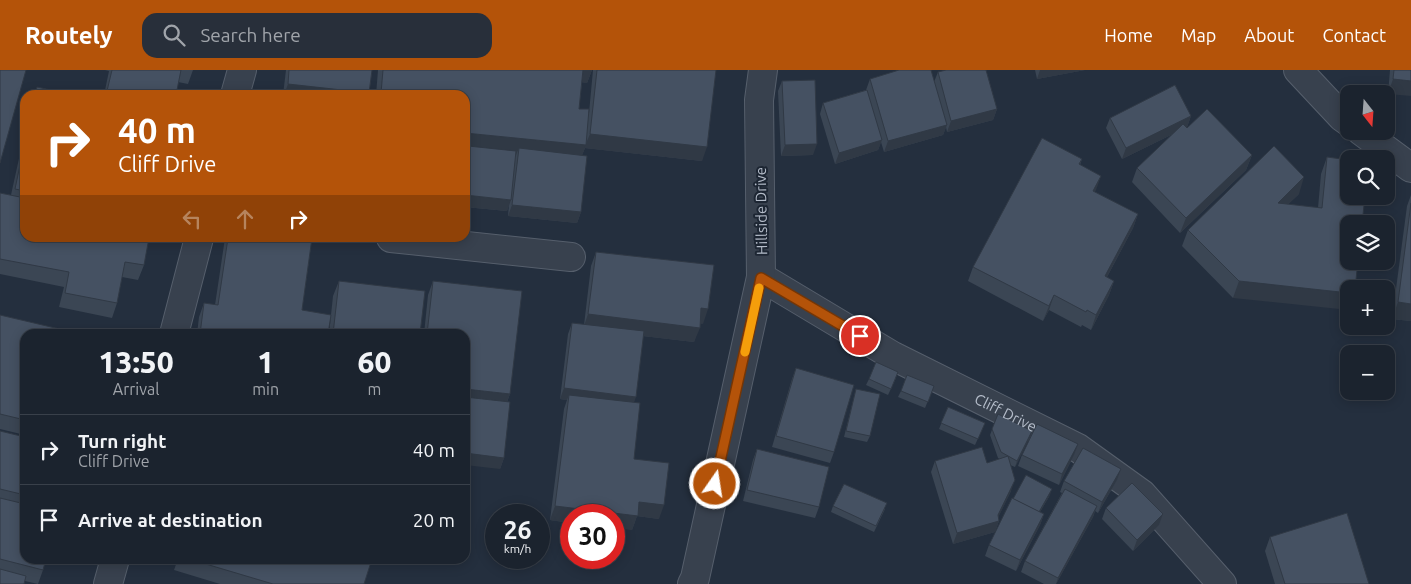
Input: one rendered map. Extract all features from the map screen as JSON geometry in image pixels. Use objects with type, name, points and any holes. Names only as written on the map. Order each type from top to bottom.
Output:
[{"type":"street","points":[[236,90],[242,70]]},
{"type":"street","name":"Hillside Drive","points":[[692,584],[695,578],[761,278],[759,100],[763,70]]},
{"type":"street","points":[[1298,70],[1340,115]]},
{"type":"street","points":[[1373,140],[1411,168]]},
{"type":"street","points":[[175,329],[198,242]]},
{"type":"street","points":[[429,242],[571,257]]},
{"type":"street","name":"Cliff Drive","points":[[761,278],[893,356],[1078,448],[1142,494],[1222,584]]},
{"type":"street","points":[[108,584],[114,564]]},
{"type":"building","points":[[0,70],[26,70],[20,90],[0,163]]},
{"type":"building","points":[[112,70],[181,70],[177,90],[107,90]]},
{"type":"building","points":[[289,70],[372,70],[369,90],[342,90],[288,84]]},
{"type":"building","points":[[383,70],[583,70],[579,109],[589,109],[586,145],[470,133],[470,90],[381,90]]},
{"type":"building","points":[[597,70],[716,70],[707,147],[590,134]]},
{"type":"building","points":[[899,70],[931,70],[947,125],[888,141],[870,79]]},
{"type":"building","points":[[946,70],[986,70],[997,109],[951,121],[938,72]]},
{"type":"building","points":[[1394,70],[1411,70],[1411,81],[1393,79]]},
{"type":"building","points":[[815,80],[817,144],[785,145],[782,81]]},
{"type":"building","points":[[1175,85],[1191,116],[1126,148],[1110,118]]},
{"type":"building","points":[[37,87],[51,90],[36,90]]},
{"type":"building","points":[[867,90],[882,140],[839,153],[823,103]]},
{"type":"building","points":[[1207,109],[1252,155],[1186,218],[1137,168],[1183,124],[1187,128]]},
{"type":"building","points":[[1042,138],[1082,159],[1079,164],[1101,176],[1093,191],[1138,214],[1105,276],[1114,281],[1096,315],[1087,310],[1086,312],[1054,295],[1049,306],[973,267]]},
{"type":"building","points":[[470,146],[516,151],[511,200],[470,196]]},
{"type":"building","points":[[1274,146],[1304,177],[1278,203],[1322,208],[1327,157],[1340,159],[1340,205],[1364,205],[1363,215],[1340,215],[1340,270],[1357,270],[1356,280],[1340,280],[1340,292],[1239,281],[1188,230]]},
{"type":"building","points":[[519,148],[587,156],[581,212],[512,205]]},
{"type":"building","points":[[20,165],[20,190],[15,189]]},
{"type":"building","points":[[0,193],[20,197],[20,242],[148,242],[144,265],[125,262],[117,303],[65,293],[69,272],[0,259]]},
{"type":"building","points":[[1411,203],[1411,304],[1398,302]]},
{"type":"building","points":[[227,242],[311,242],[302,310],[331,315],[329,329],[201,329],[204,303],[218,305]]},
{"type":"building","points":[[596,252],[714,265],[708,309],[701,308],[700,328],[588,314]]},
{"type":"building","points":[[339,281],[425,291],[421,329],[334,329]]},
{"type":"building","points":[[433,281],[522,291],[510,394],[470,390],[470,329],[428,329]]},
{"type":"building","points":[[0,315],[60,329],[20,329],[20,419],[0,414]]},
{"type":"building","points":[[572,323],[644,331],[636,397],[564,388]]},
{"type":"building","points":[[876,362],[898,372],[891,389],[869,379]]},
{"type":"building","points":[[796,368],[854,385],[834,452],[776,436]]},
{"type":"building","points":[[907,375],[934,386],[928,402],[901,391]]},
{"type":"building","points":[[856,389],[880,394],[870,436],[846,431]]},
{"type":"building","points":[[569,395],[640,403],[634,459],[669,463],[664,505],[639,502],[638,516],[625,514],[625,504],[560,504],[560,507],[555,506]]},
{"type":"building","points":[[470,398],[510,402],[504,458],[470,454]]},
{"type":"building","points":[[948,407],[985,423],[978,439],[941,423]]},
{"type":"building","points":[[998,414],[1032,431],[1017,461],[1001,452],[992,429]]},
{"type":"building","points":[[1037,424],[1078,444],[1062,474],[1022,455]]},
{"type":"building","points":[[0,431],[20,436],[20,494],[0,489]]},
{"type":"building","points":[[982,447],[987,463],[1008,456],[1015,480],[998,515],[999,521],[957,533],[935,461]]},
{"type":"building","points":[[1083,448],[1121,469],[1102,502],[1064,481]]},
{"type":"building","points":[[757,449],[829,467],[819,507],[747,490]]},
{"type":"building","points":[[1026,475],[1052,489],[1039,512],[1013,499]]},
{"type":"building","points":[[1132,483],[1163,514],[1137,540],[1106,508]]},
{"type":"building","points":[[844,484],[887,503],[876,526],[833,506]]},
{"type":"building","points":[[1065,489],[1097,506],[1058,578],[1025,561]]},
{"type":"building","points":[[0,498],[20,503],[20,564],[45,564],[43,570],[0,559]]},
{"type":"building","points":[[1012,498],[1044,514],[1020,560],[989,545]]},
{"type":"building","points":[[1347,513],[1369,584],[1285,584],[1270,537]]},
{"type":"building","points":[[206,564],[370,564],[364,584],[273,584]]},
{"type":"building","points":[[0,569],[26,576],[24,584],[0,584]]},
{"type":"slow traffic","points":[[745,352],[759,288]]},
{"type":"route","points":[[715,484],[761,278],[860,336]]}]
